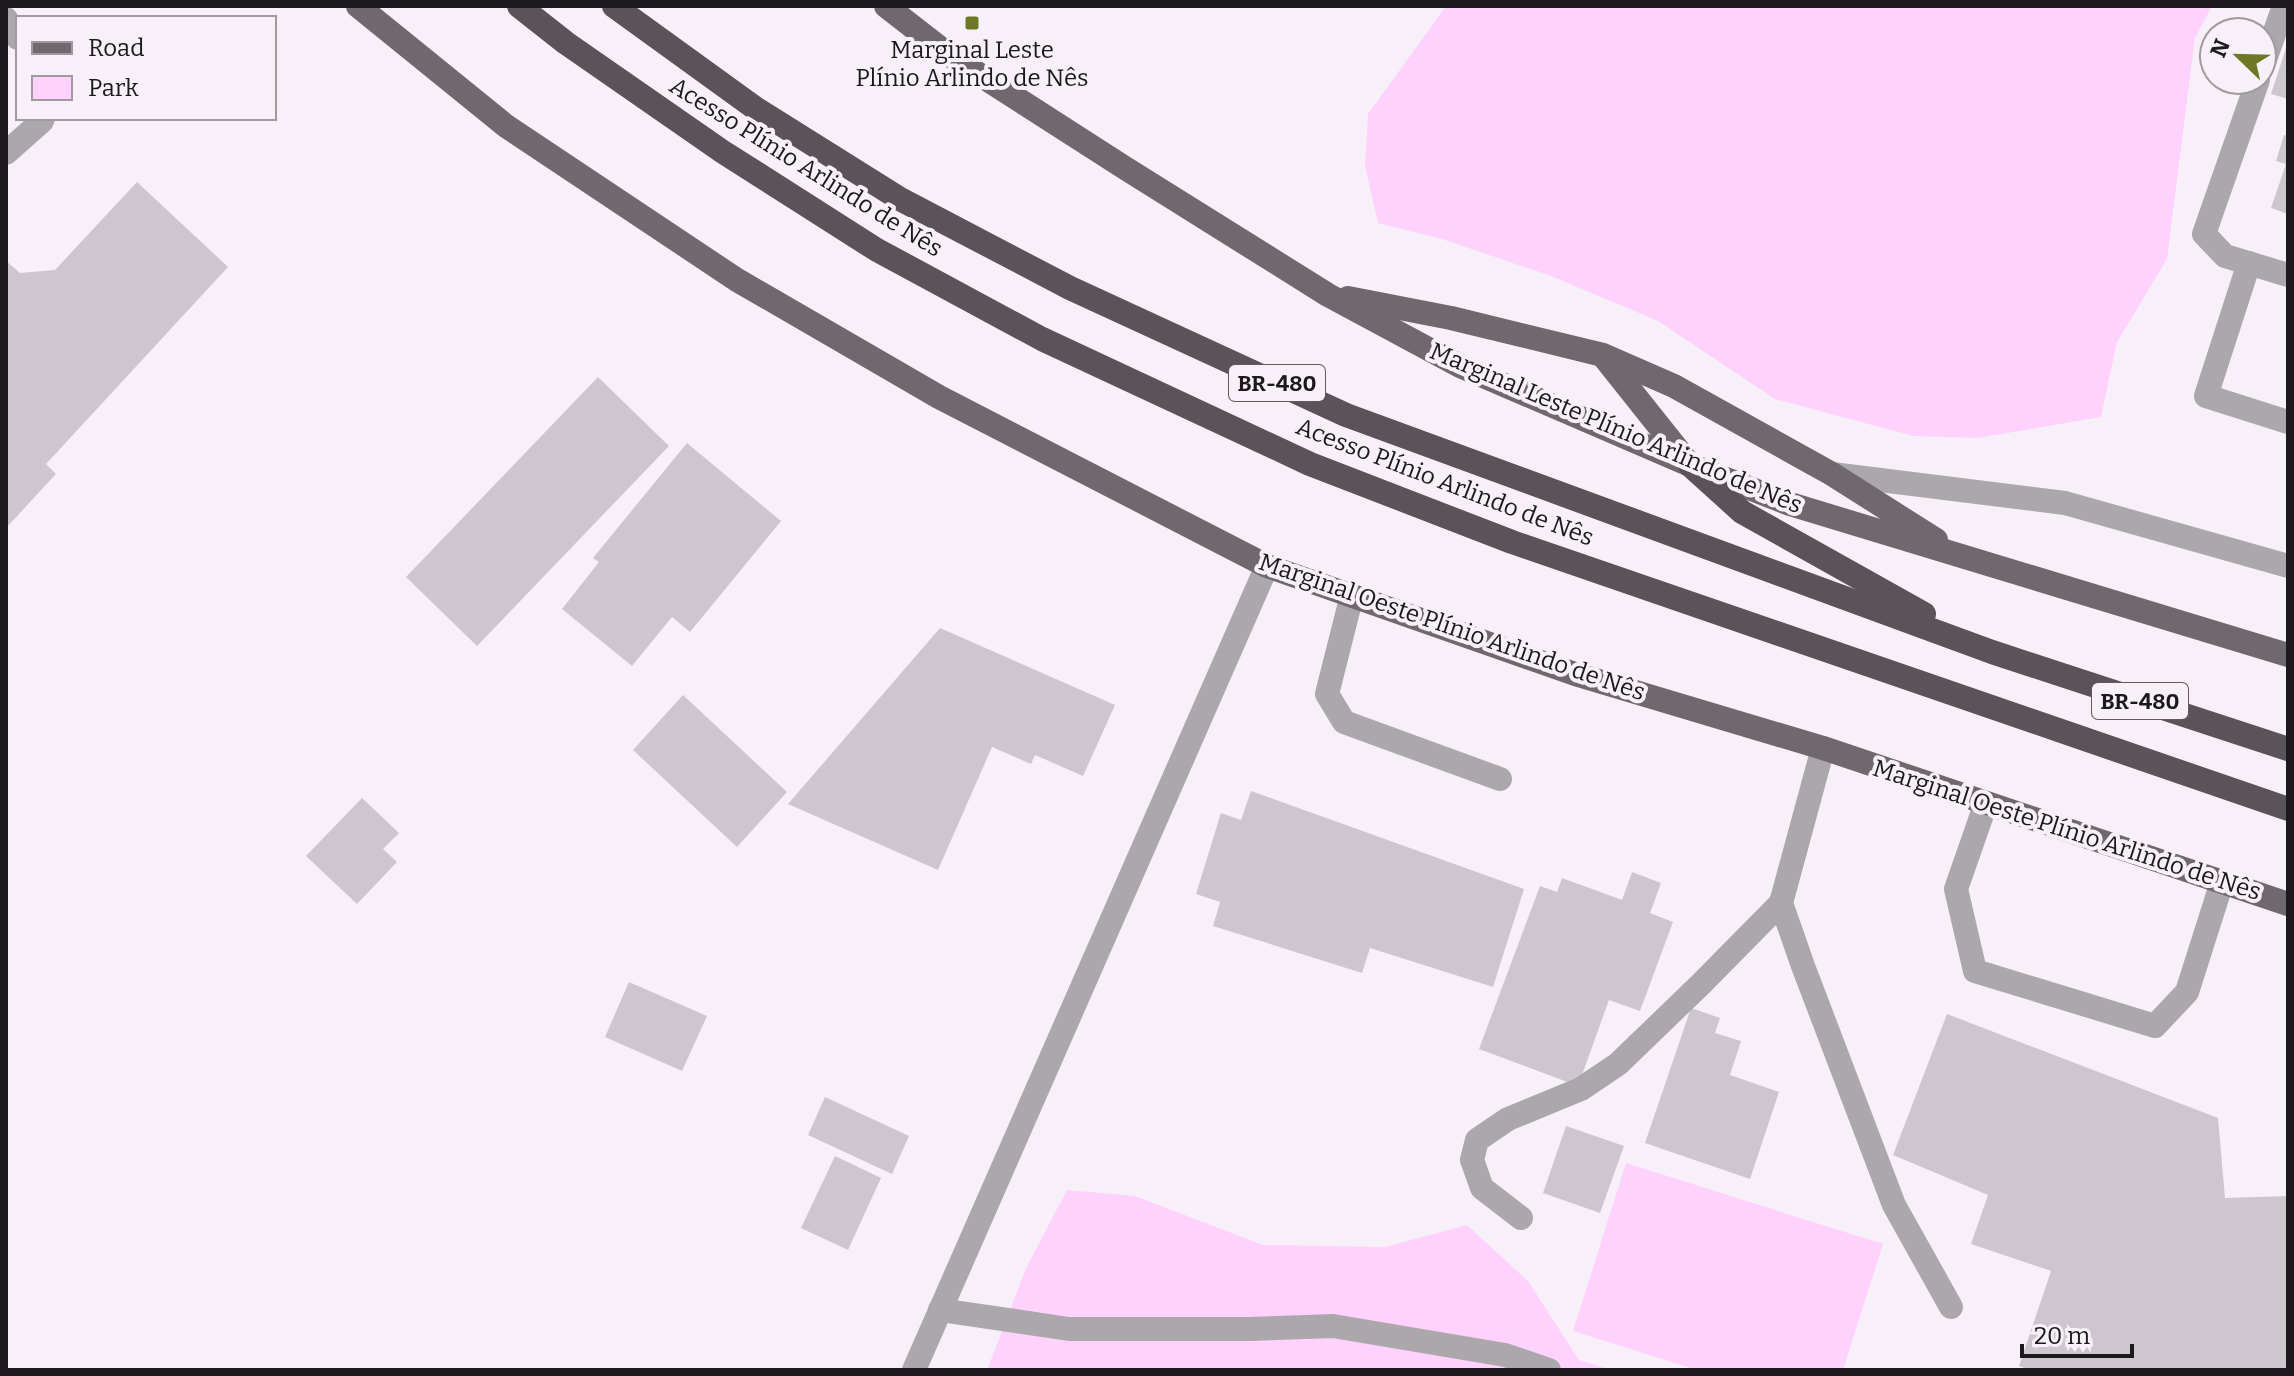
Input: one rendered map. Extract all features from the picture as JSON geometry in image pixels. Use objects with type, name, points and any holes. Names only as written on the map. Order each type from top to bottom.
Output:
[{"type":"highway","name":"Acesso Plínio Arlindo de Nês","points":[[519,6],[566,43],[723,152],[877,250],[1042,339],[1310,464],[1512,542],[2288,809]]},
{"type":"highway","name":"Acesso Plínio Arlindo de Nês","points":[[614,6],[755,108],[900,199],[1070,288],[1346,415],[1992,652],[2288,749]]},
{"type":"highway","points":[[1690,465],[1742,512],[1992,652]]},
{"type":"main road","name":"Marginal Oeste Plínio Arlindo de Nês","points":[[358,6],[506,126],[737,280],[939,397],[1267,566],[1575,674],[1823,748],[2288,904]]},
{"type":"main road","name":"Marginal Leste Plínio Arlindo de Nês","points":[[886,6],[949,55],[1325,293],[1460,366],[1690,465],[1790,504],[2288,655]]},
{"type":"main road","name":"Marginal Leste Plínio Arlindo de Nês","points":[[1325,293],[1451,318],[1603,355],[1674,386],[1832,474],[1962,556]]},
{"type":"main road","points":[[1603,355],[1690,465]]},
{"type":"street","points":[[2252,96],[2204,234],[2225,256],[2288,275]]},
{"type":"street","points":[[6,153],[42,120]]},
{"type":"street","points":[[2249,263],[2206,396],[2288,422]]},
{"type":"street","points":[[1832,474],[2065,503],[2288,566]]},
{"type":"street","points":[[914,1370],[1267,566]]},
{"type":"street","points":[[1352,595],[1327,694],[1344,722],[1500,779]]},
{"type":"street","points":[[1521,1218],[1482,1188],[1472,1160],[1477,1140],[1508,1119],[1581,1089],[1618,1064],[1781,903],[1823,748]]},
{"type":"street","points":[[1986,803],[1956,889],[1975,971],[2155,1026],[2187,992],[2222,882]]},
{"type":"street","points":[[1781,903],[1894,1205],[1951,1307]]},
{"type":"street","points":[[940,1310],[1069,1329],[1333,1326],[1505,1355],[1549,1370]]},
{"type":"green space","points":[[1446,6],[2212,6],[2207,16],[2198,16],[2167,259],[2117,342],[2101,417],[1978,438],[1913,436],[1775,399],[1658,321],[1551,276],[1442,239],[1378,223],[1365,166],[1368,114]]},
{"type":"green space","points":[[1626,1163],[1883,1244],[1843,1370],[1697,1370],[1573,1331]]},
{"type":"green space","points":[[1067,1190],[1135,1196],[1263,1245],[1385,1247],[1467,1225],[1528,1281],[1579,1360],[1612,1370],[987,1370],[1026,1268]]},
{"type":"building","points":[[2288,45],[2288,99],[2278,96],[2278,73]]},
{"type":"building","points":[[2284,135],[2288,136],[2288,214],[2271,208],[2286,164],[2276,161]]},
{"type":"building","points":[[137,182],[228,267],[46,464],[56,474],[6,528],[6,261],[20,273],[55,270]]},
{"type":"building","points":[[598,377],[669,446],[477,646],[406,577]]},
{"type":"building","points":[[687,443],[781,521],[690,632],[672,617],[632,666],[562,609],[599,562],[593,558]]},
{"type":"building","points":[[940,628],[1115,705],[1083,776],[1035,755],[1031,764],[992,747],[938,870],[788,804]]},
{"type":"building","points":[[683,695],[787,792],[737,847],[633,750]]},
{"type":"building","points":[[1251,791],[1524,889],[1493,987],[1370,948],[1362,973],[1213,926],[1220,902],[1196,894],[1221,813],[1241,820]]},
{"type":"building","points":[[362,798],[399,833],[383,849],[397,862],[357,904],[306,856]]},
{"type":"building","points":[[1632,872],[1661,883],[1650,913],[1673,922],[1640,1011],[1609,1000],[1578,1086],[1479,1049],[1540,886],[1557,892],[1562,878],[1622,900]]},
{"type":"building","points":[[629,982],[707,1016],[682,1071],[605,1037]]},
{"type":"building","points":[[1691,1008],[1720,1018],[1715,1033],[1741,1041],[1730,1075],[1779,1092],[1750,1179],[1645,1143]]},
{"type":"building","points":[[1947,1014],[2218,1118],[2225,1198],[2288,1196],[2288,1370],[2030,1370],[2019,1366],[2051,1271],[1971,1244],[1988,1195],[1893,1155]]},
{"type":"building","points":[[825,1097],[909,1136],[892,1174],[808,1135]]},
{"type":"building","points":[[1566,1126],[1624,1146],[1600,1213],[1543,1193]]},
{"type":"building","points":[[835,1156],[881,1178],[848,1250],[801,1228]]},
{"type":"place","name":"Marginal Leste Plínio Arlindo de Nês","points":[[972,23]]}]
